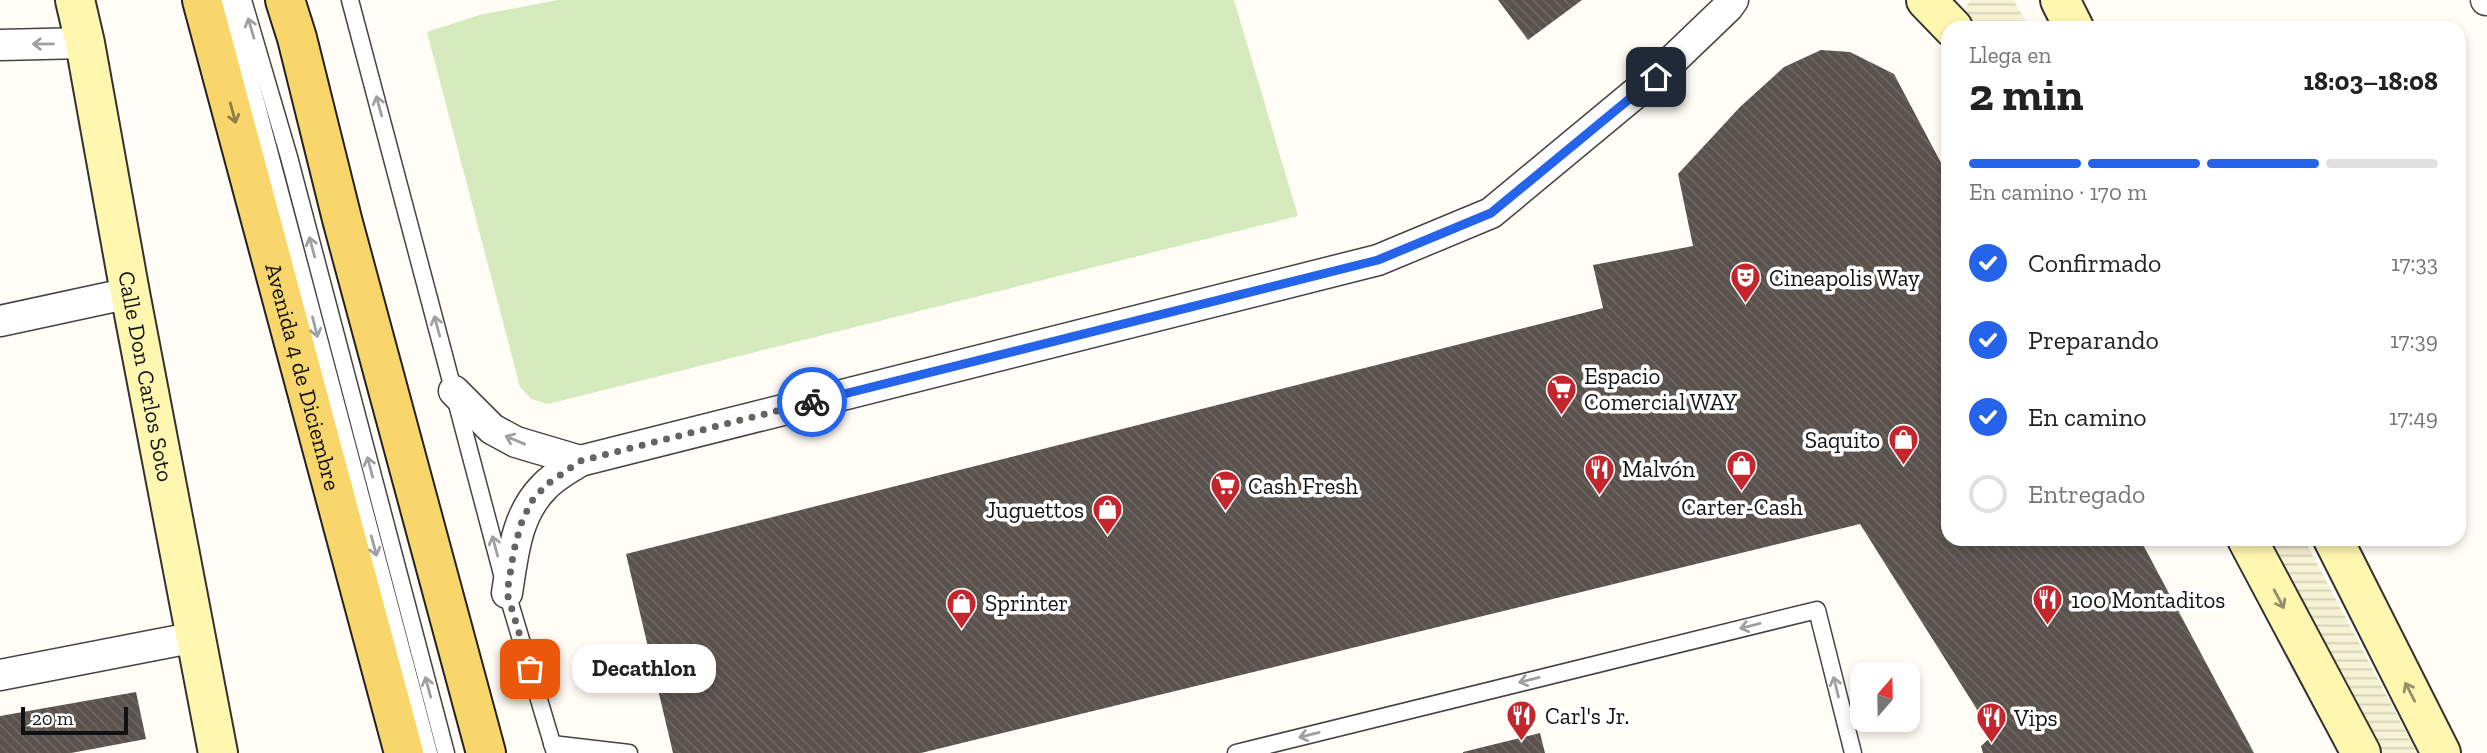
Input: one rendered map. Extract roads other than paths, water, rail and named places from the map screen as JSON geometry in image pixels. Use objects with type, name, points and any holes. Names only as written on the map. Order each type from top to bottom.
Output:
[{"type":"main road","name":"Avenida 4 de Diciembre","points":[[202,0],[404,753]]},
{"type":"main road","points":[[285,0],[297,38],[345,233],[486,753]]},
{"type":"street","name":"Calle Don Carlos Soto","points":[[75,0],[86,43],[130,293],[218,753]]},
{"type":"street","points":[[1926,0],[1946,21]]},
{"type":"street","points":[[2060,0],[2070,21]]},
{"type":"street","points":[[507,593],[514,550],[531,502],[546,485],[580,461],[1378,260],[1491,213],[1656,77],[1735,2]]},
{"type":"street","points":[[0,45],[86,43]]},
{"type":"street","points":[[0,321],[130,293]]},
{"type":"street","points":[[454,391],[492,429],[516,442],[580,461]]},
{"type":"street","points":[[2251,546],[2361,753]]},
{"type":"street","points":[[2337,546],[2441,753]]},
{"type":"street","points":[[0,675],[196,637]]},
{"type":"lane","points":[[229,0],[429,753]]},
{"type":"lane","points":[[243,0],[289,158],[446,753]]},
{"type":"lane","points":[[350,0],[507,593],[554,749],[629,753]]},
{"type":"lane","points":[[1236,753],[1817,610],[1853,753]]},
{"type":"place","name":"Cineapolis Way","points":[[1746,305]]},
{"type":"place","name":"Espacio Comercial WAY","points":[[1561,416]]},
{"type":"place","name":"Saquito","points":[[1903,467]]},
{"type":"place","name":"Carter-Cash","points":[[1742,493]]},
{"type":"place","name":"Malvón","points":[[1599,496]]},
{"type":"place","name":"Cash Fresh","points":[[1225,513]]},
{"type":"place","name":"Juguettos","points":[[1107,537]]},
{"type":"place","name":"100 Montaditos","points":[[2048,627]]},
{"type":"place","name":"Sprinter","points":[[962,630]]},
{"type":"place","name":"Decathlon","points":[[530,669]]},
{"type":"place","name":"Carl's Jr.","points":[[1522,743]]},
{"type":"place","name":"Vips","points":[[1991,745]]}]
